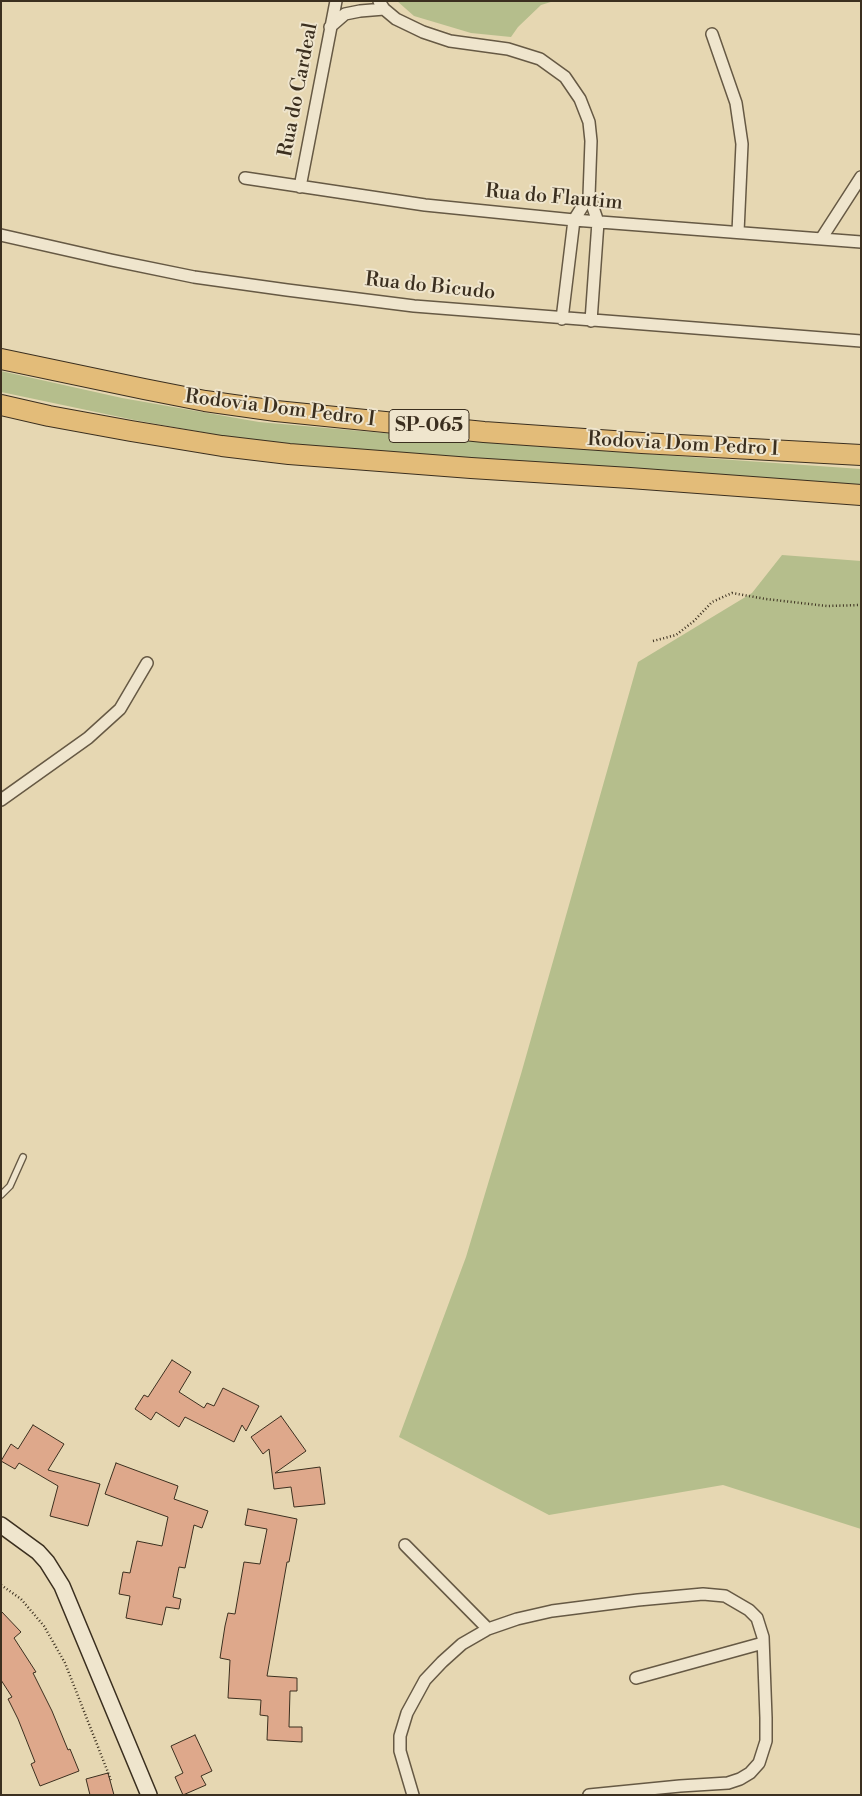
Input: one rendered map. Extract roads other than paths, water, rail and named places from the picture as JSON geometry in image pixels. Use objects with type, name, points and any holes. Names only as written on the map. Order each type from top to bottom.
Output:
[{"type":"highway","name":"Rodovia Dom Pedro I","points":[[1,359],[206,401],[276,411],[484,432],[652,444],[861,455]]},
{"type":"highway","name":"Rodovia Dom Pedro I","points":[[1,405],[131,431],[222,446],[289,454],[861,495]]},
{"type":"highway","points":[[787,451],[861,448]]},
{"type":"street","name":"Rua do Cardeal","points":[[300,187],[336,1]]},
{"type":"street","points":[[330,27],[345,14],[382,5],[396,19],[422,32],[450,41],[508,49],[540,59],[565,77],[580,99],[589,122],[591,141],[589,196],[598,222],[591,321]]},
{"type":"street","points":[[712,34],[736,103],[742,144],[738,232]]},
{"type":"street","points":[[821,239],[861,177]]},
{"type":"street","name":"Rua do Flautim","points":[[245,178],[425,205],[574,220],[861,242]]},
{"type":"street","points":[[562,318],[574,220],[589,196]]},
{"type":"street","name":"Rua do Bicudo","points":[[1,235],[130,264],[194,276],[278,289],[414,306],[861,341]]},
{"type":"street","points":[[1,800],[88,738],[120,709],[146,663]]},
{"type":"street","points":[[1,1525],[38,1552],[47,1562],[62,1586],[149,1795]]},
{"type":"street","points":[[405,1545],[488,1629]]},
{"type":"street","points":[[413,1795],[400,1751],[400,1736],[406,1713],[425,1680],[442,1662],[462,1644],[488,1629],[517,1619],[552,1611],[703,1594],[725,1596],[750,1610],[761,1625],[763,1643],[766,1741],[759,1763],[750,1773],[728,1783],[589,1795]]},
{"type":"street","points":[[636,1678],[763,1643]]},
{"type":"lane","points":[[1,1195],[10,1186],[23,1157]]}]
